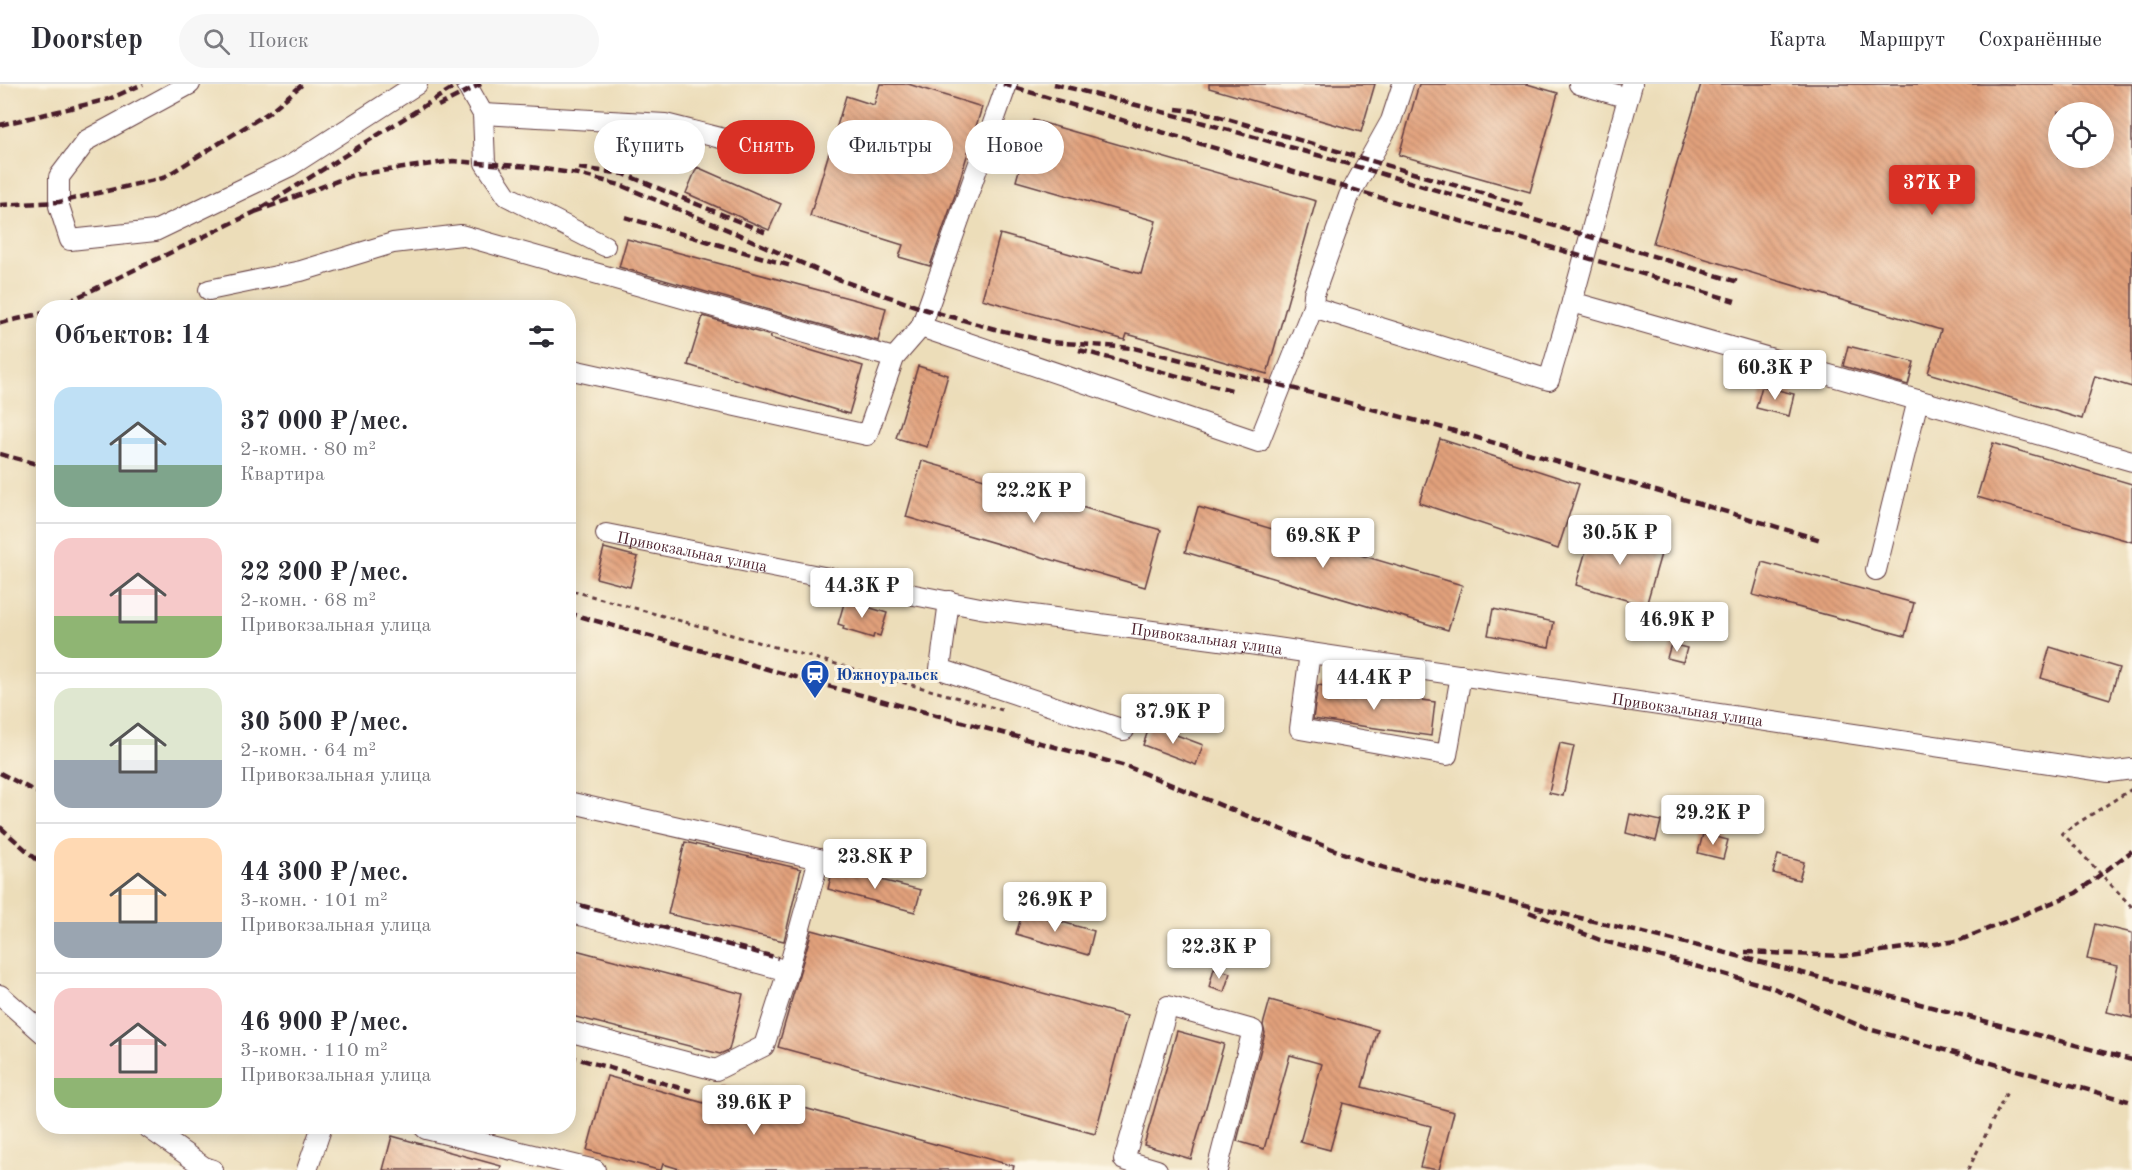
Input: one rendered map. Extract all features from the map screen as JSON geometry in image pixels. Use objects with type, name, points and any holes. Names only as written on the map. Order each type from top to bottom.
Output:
[{"type":"street","points":[[190,84],[87,140],[59,177],[59,206],[70,240],[155,231],[290,166],[417,84]]},
{"type":"street","points":[[466,84],[483,114],[485,163],[507,196],[605,246]]},
{"type":"street","points":[[576,371],[867,435],[894,358],[921,327],[1007,84]]},
{"type":"street","points":[[921,327],[1259,442],[1313,307],[1314,294],[1349,196],[1391,121],[1403,84]]},
{"type":"street","points":[[1313,307],[1549,380],[1630,91],[1579,84]]},
{"type":"street","points":[[483,114],[665,124],[717,137]]},
{"type":"street","points":[[209,290],[301,271],[393,243],[461,235],[894,358]]},
{"type":"street","points":[[1572,302],[2132,461]]},
{"type":"street","points":[[1876,570],[1918,400]]},
{"type":"street","name":"Привокзальная улица","points":[[606,534],[980,608],[1310,653],[2109,772],[2132,769]]},
{"type":"street","points":[[949,601],[940,669],[1124,730]]},
{"type":"street","points":[[1310,653],[1300,729],[1447,755],[1461,675]]},
{"type":"street","points":[[576,804],[819,859],[789,971],[764,1046],[716,1070],[576,1033]]},
{"type":"street","points":[[576,914],[789,971]]},
{"type":"street","points":[[0,995],[36,1027]]},
{"type":"street","points":[[1157,1170],[1124,1160],[1168,1006],[1253,1030],[1217,1170]]},
{"type":"street","points":[[157,1134],[204,1167],[213,1170]]},
{"type":"street","points":[[307,1170],[319,1134]]},
{"type":"street","points":[[446,1134],[595,1170]]},
{"type":"path","points":[[576,592],[1005,711]]},
{"type":"path","points":[[2132,789],[2062,833],[2132,907]]},
{"type":"path","points":[[1968,1170],[2007,1092]]},
{"type":"building","points":[[880,84],[908,84],[982,107],[978,120],[965,120],[965,162],[930,266],[899,257],[903,245],[810,216],[827,159],[827,174],[953,174],[953,120],[839,120],[846,96],[874,105]]},
{"type":"building","points":[[1209,84],[1375,84],[1361,132],[1209,88]]},
{"type":"building","points":[[1419,84],[1527,84],[1558,93],[1530,192],[1399,155]]},
{"type":"building","points":[[1701,84],[2132,84],[2132,387],[2095,376],[2082,419],[1928,373],[1941,330],[1653,243]]},
{"type":"building","points":[[1064,129],[1316,201],[1267,374],[1127,334],[1125,340],[982,299],[1000,234],[1141,274],[1156,221],[1016,181],[1018,174],[1064,174]]},
{"type":"building","points":[[705,171],[781,204],[769,230],[686,193],[694,174],[705,174]]},
{"type":"building","points":[[627,239],[886,308],[878,341],[619,267]]},
{"type":"building","points":[[703,316],[863,366],[849,414],[688,365]]},
{"type":"building","points":[[1848,346],[1914,362],[1908,385],[1843,366]]},
{"type":"building","points":[[918,366],[948,375],[927,447],[896,438]]},
{"type":"building","points":[[1762,386],[1794,394],[1789,416],[1756,408]]},
{"type":"building","points":[[1440,439],[1579,484],[1558,549],[1419,503]]},
{"type":"building","points":[[1993,443],[2132,484],[2132,542],[1977,497]]},
{"type":"building","points":[[922,461],[1161,530],[1145,587],[906,517]]},
{"type":"building","points":[[1198,507],[1462,585],[1448,630],[1185,552]]},
{"type":"building","points":[[1593,526],[1663,547],[1646,606],[1576,585]]},
{"type":"building","points":[[604,548],[638,557],[630,587],[596,578]]},
{"type":"building","points":[[1762,562],[1914,603],[1905,636],[1753,595]]},
{"type":"building","name":"Южноуральск","points":[[845,600],[887,613],[880,636],[874,634],[873,638],[843,629],[844,626],[838,624]]},
{"type":"building","points":[[1493,609],[1554,622],[1549,647],[1488,635]]},
{"type":"building","points":[[1671,644],[1687,648],[1683,662],[1667,658]]},
{"type":"building","points":[[2050,647],[2119,668],[2110,699],[2041,678]]},
{"type":"building","points":[[1318,685],[1435,702],[1431,736],[1313,719]]},
{"type":"building","points":[[1150,725],[1203,745],[1196,765],[1143,745]]},
{"type":"building","points":[[1560,743],[1574,746],[1563,796],[1549,793]]},
{"type":"building","points":[[1630,814],[1661,821],[1656,841],[1626,833]]},
{"type":"building","points":[[1703,834],[1728,840],[1723,859],[1698,853]]},
{"type":"building","points":[[685,842],[801,869],[784,941],[668,914]]},
{"type":"building","points":[[1778,855],[1804,862],[1799,880],[1773,873]]},
{"type":"building","points":[[833,868],[921,890],[915,912],[828,889]]},
{"type":"building","points":[[1023,911],[1094,931],[1088,955],[1016,934]]},
{"type":"building","points":[[2095,924],[2132,933],[2132,1018],[2107,1012],[2118,966],[2087,959]]},
{"type":"building","points":[[812,930],[1127,1016],[1095,1134],[778,1047]]},
{"type":"building","points":[[576,950],[743,994],[729,1050],[720,1054],[576,1017]]},
{"type":"building","points":[[1214,968],[1230,973],[1224,992],[1209,987]]},
{"type":"building","points":[[1270,1000],[1378,1030],[1362,1087],[1454,1112],[1439,1170],[1420,1167],[1431,1126],[1343,1103],[1330,1150],[1300,1142],[1322,1064],[1290,1055],[1264,1149],[1237,1141],[1265,1033],[1263,1025]]},
{"type":"building","points":[[1177,1031],[1224,1044],[1191,1159],[1144,1145]]},
{"type":"building","points":[[607,1076],[715,1106],[721,1085],[1014,1166],[1013,1170],[683,1170],[663,1164],[661,1170],[658,1170],[587,1150]]},
{"type":"building","points":[[392,1136],[501,1166],[500,1170],[383,1170]]},
{"type":"railway","points":[[0,125],[109,99],[143,84]]},
{"type":"railway","points":[[0,205],[59,202],[163,178],[268,113],[303,84]]},
{"type":"railway","points":[[72,300],[255,212],[459,84]]},
{"type":"railway","points":[[438,106],[481,84]]},
{"type":"railway","points":[[1003,84],[1327,182],[1735,301]]},
{"type":"railway","points":[[1054,84],[1226,129],[1738,282]]},
{"type":"railway","points":[[1176,109],[1203,112],[1523,205]]},
{"type":"railway","points":[[255,212],[353,175],[453,161],[531,167],[578,174],[620,185],[837,279],[927,310],[1050,342],[1134,348],[1323,396],[1451,430],[1821,540]]},
{"type":"railway","points":[[579,168],[624,174],[769,234]]},
{"type":"railway","points":[[625,217],[791,266]]},
{"type":"railway","points":[[0,323],[36,315]]},
{"type":"railway","points":[[1079,350],[1235,391]]},
{"type":"railway","points":[[0,454],[36,464]]},
{"type":"railway","points":[[576,615],[1126,766],[1371,864],[1484,895],[1719,951],[2132,1060]]},
{"type":"railway","points":[[0,773],[36,792]]},
{"type":"railway","points":[[0,827],[36,859]]},
{"type":"railway","points":[[1745,952],[1843,956],[1958,941],[2076,893],[2132,851]]},
{"type":"railway","points":[[576,904],[778,958]]},
{"type":"railway","points":[[1529,912],[1600,940],[1771,987],[1865,1028],[2132,1102]]},
{"type":"railway","points":[[576,1058],[691,1091]]},
{"type":"place","name":"Южноуральск","points":[[815,700]]}]
